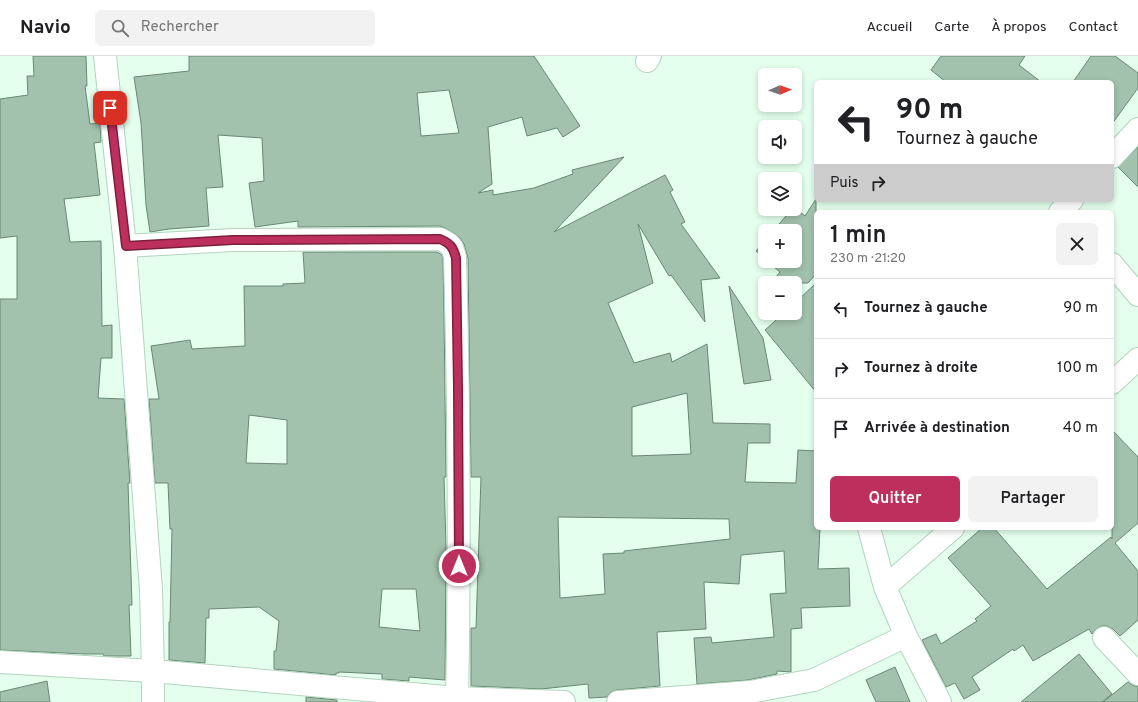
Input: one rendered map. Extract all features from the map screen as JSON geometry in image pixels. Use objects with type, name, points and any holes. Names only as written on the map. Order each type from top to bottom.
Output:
[{"type":"street","points":[[104,56],[126,246],[151,590],[153,702]]},
{"type":"street","points":[[1114,155],[1138,130]]},
{"type":"street","points":[[126,246],[233,240],[440,239],[448,242],[453,249],[456,258],[459,581],[457,700]]},
{"type":"street","points":[[1114,266],[1138,295]]},
{"type":"street","points":[[1114,381],[1138,359]]},
{"type":"street","points":[[870,530],[885,587],[906,636],[940,702]]},
{"type":"street","points":[[885,587],[950,530]]},
{"type":"street","points":[[618,702],[750,692],[814,680],[906,636]]},
{"type":"street","points":[[1104,638],[1138,674]]},
{"type":"street","points":[[0,662],[153,670],[457,700],[564,702]]},
{"type":"building","points":[[33,56],[86,56],[87,86],[85,86],[90,124],[100,123],[101,142],[94,143],[100,195],[64,199],[70,242],[101,241],[102,326],[112,325],[112,358],[101,358],[98,398],[124,399],[130,483],[128,483],[132,605],[129,605],[131,656],[104,656],[103,654],[0,650],[0,299],[17,299],[17,236],[0,238],[0,99],[28,95],[27,76],[34,76]]},
{"type":"building","points":[[189,56],[534,56],[580,126],[563,137],[557,128],[527,136],[522,117],[488,127],[492,184],[478,193],[493,190],[493,195],[534,188],[573,174],[572,170],[624,157],[554,232],[665,175],[673,190],[670,192],[685,222],[681,224],[720,278],[701,280],[705,322],[671,275],[669,276],[638,224],[653,283],[608,303],[634,363],[670,353],[672,362],[707,344],[713,423],[770,424],[770,443],[748,443],[745,482],[796,483],[798,450],[814,451],[814,530],[820,530],[818,569],[849,568],[850,606],[801,608],[802,628],[791,629],[791,672],[777,671],[777,674],[748,680],[697,684],[694,638],[711,637],[712,643],[774,637],[770,594],[786,593],[784,551],[741,555],[739,584],[704,582],[706,629],[657,632],[660,686],[617,690],[611,692],[607,697],[589,698],[588,684],[541,689],[471,686],[471,628],[476,628],[481,477],[471,477],[468,258],[464,244],[454,233],[440,226],[298,227],[298,221],[255,227],[249,183],[264,181],[262,138],[218,135],[223,187],[206,188],[209,226],[150,232],[146,205],[141,123],[134,77],[189,71]],"holes":[[[449,90],[459,133],[421,136],[417,93]],[[687,393],[691,454],[632,456],[632,407]],[[558,517],[729,519],[730,539],[624,551],[624,553],[603,554],[605,594],[560,598]]]},
{"type":"building","points":[[941,56],[1025,56],[1019,65],[1038,80],[944,80],[931,70]]},
{"type":"building","points":[[1091,56],[1115,56],[1138,73],[1138,88],[1114,121],[1114,80],[1074,80]]},
{"type":"building","points":[[1138,147],[1138,187],[1118,167]]},
{"type":"building","points":[[814,202],[816,202],[816,210],[814,210],[814,276],[808,283],[802,283],[802,276],[777,276],[780,272],[775,268],[802,268],[802,224],[779,224],[786,216],[802,216],[802,214],[805,216]]},
{"type":"building","points":[[303,252],[437,252],[442,255],[446,477],[444,477],[446,546],[445,680],[409,677],[409,681],[382,679],[382,674],[339,672],[336,673],[336,675],[274,669],[274,651],[276,651],[279,621],[259,607],[209,609],[209,618],[206,618],[205,663],[169,660],[172,529],[170,529],[168,483],[155,483],[149,399],[159,399],[151,346],[190,340],[192,349],[245,346],[244,286],[283,286],[283,284],[305,283]],"holes":[[[249,415],[287,420],[287,464],[246,463]],[[382,589],[416,589],[420,631],[379,627]]]},
{"type":"building","points":[[814,285],[814,390],[765,330],[776,320],[802,320],[802,296]]},
{"type":"building","points":[[729,286],[763,338],[771,380],[744,384]]},
{"type":"building","points":[[1114,432],[1138,457],[1138,523],[1115,543],[1138,571],[1138,620],[1120,636],[1113,629],[1107,626],[1101,626],[1092,634],[1089,629],[1033,661],[1023,645],[1014,651],[1013,649],[972,677],[980,690],[964,699],[955,683],[946,687],[922,640],[936,634],[941,644],[977,621],[975,619],[991,606],[948,558],[980,530],[996,530],[1047,589],[1111,537],[1112,539],[1112,530],[1114,530]]},
{"type":"building","points":[[1079,654],[1112,694],[1102,702],[1021,702]]},
{"type":"building","points":[[895,667],[910,702],[876,702],[866,680]]},
{"type":"building","points":[[47,681],[50,702],[0,702],[0,692]]},
{"type":"building","points":[[1128,682],[1134,686],[1138,686],[1138,702],[1103,702]]},
{"type":"building","points":[[306,697],[337,700],[337,702],[306,702]]},
{"type":"route","points":[[110,108],[126,246],[233,240],[440,239],[448,242],[453,249],[456,258],[459,566]]}]
